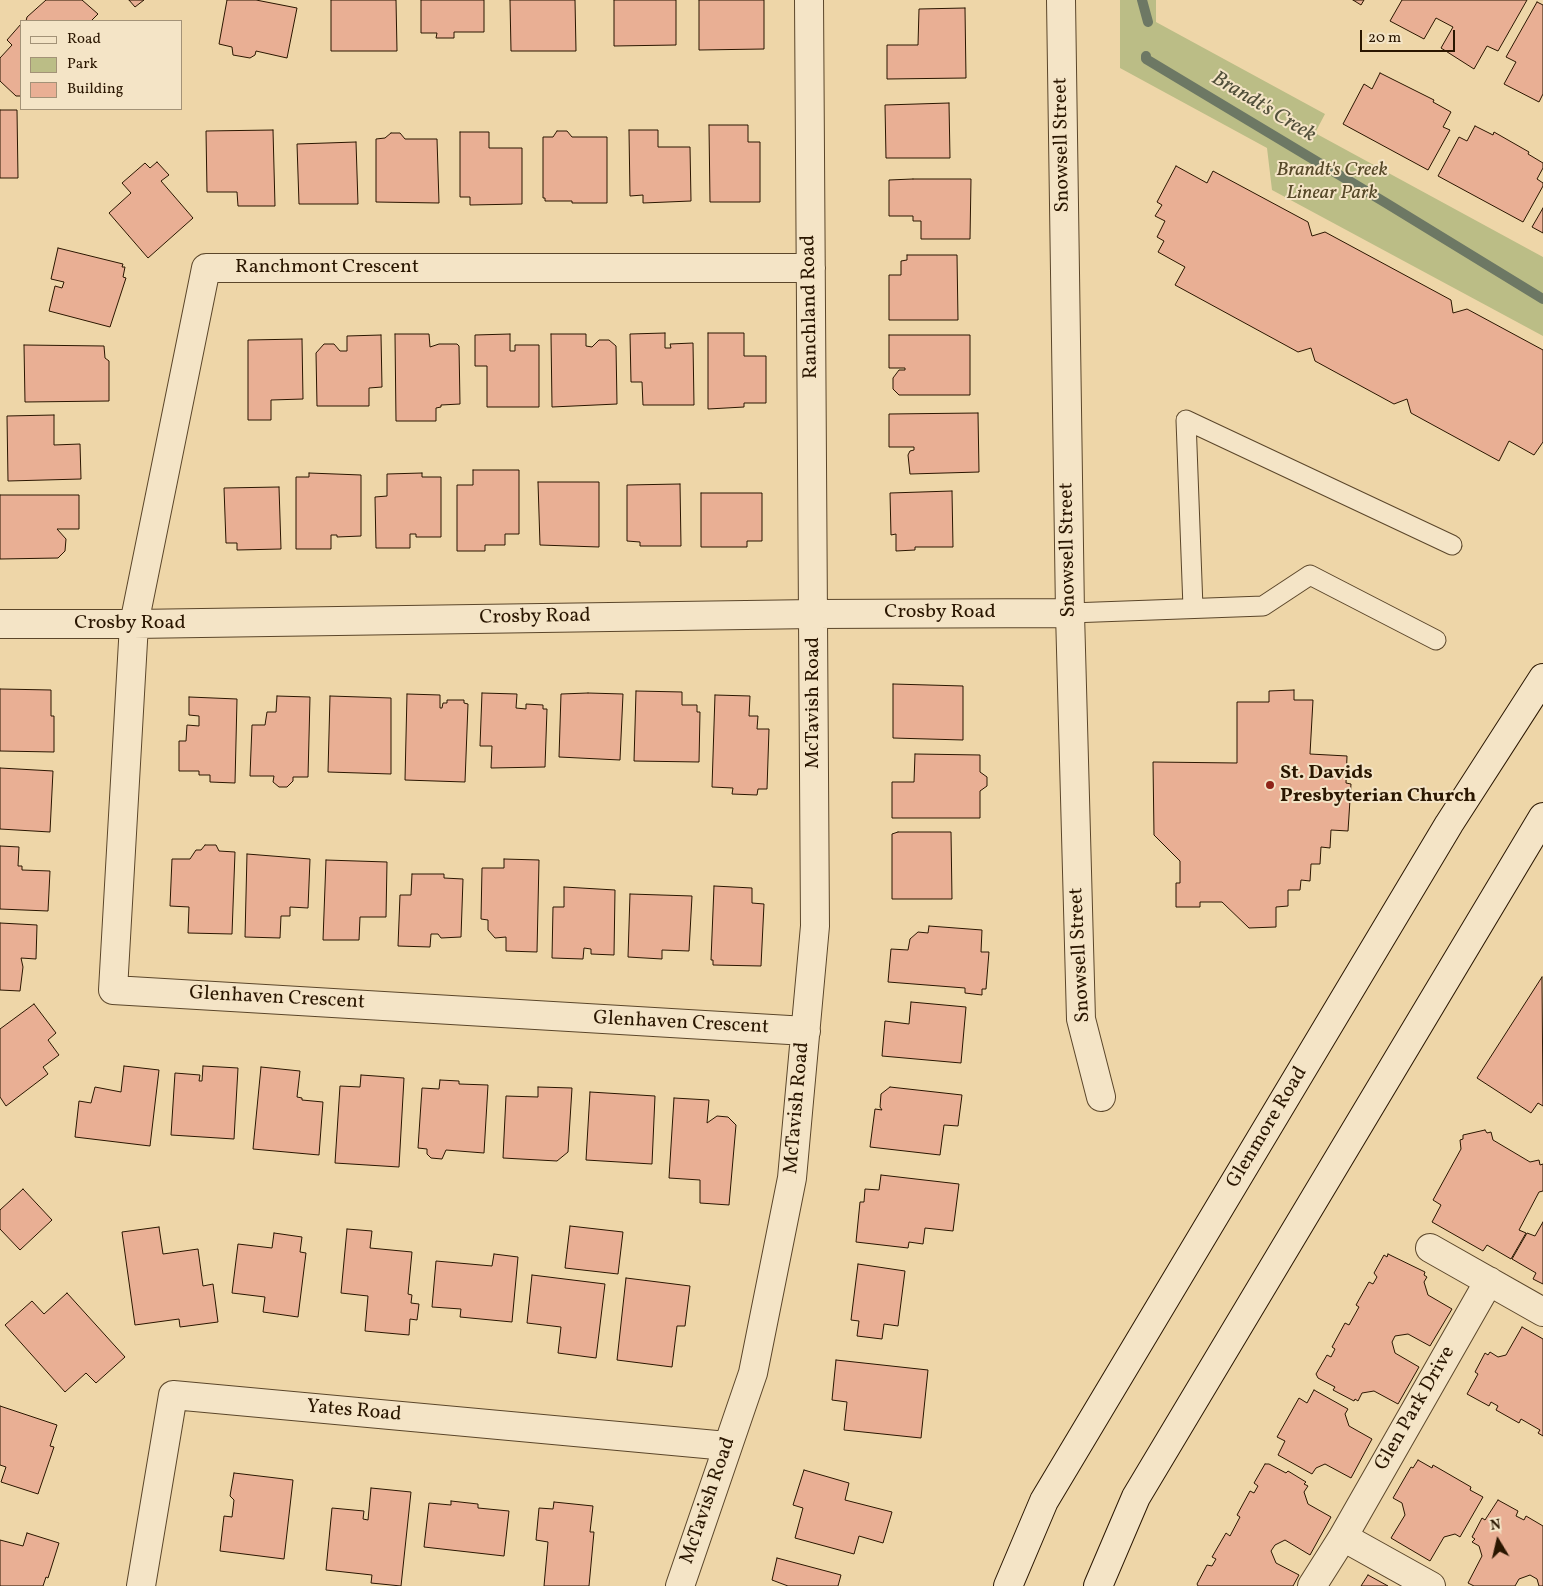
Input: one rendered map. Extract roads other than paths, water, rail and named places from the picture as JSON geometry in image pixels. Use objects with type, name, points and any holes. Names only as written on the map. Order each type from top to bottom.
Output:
[{"type":"street","name":"Ranchland Road","points":[[808,0],[814,614]]},
{"type":"street","name":"Snowsell Street","points":[[1061,0],[1070,613],[1081,1019],[1101,1097]]},
{"type":"street","name":"Ranchmont Crescent","points":[[134,624],[206,268],[811,268]]},
{"type":"street","name":"Crosby Road","points":[[0,624],[134,624],[814,614],[1070,613]]},
{"type":"street","name":"McTavish Road","points":[[680,1586],[753,1373],[792,1178],[815,926],[814,614]]},
{"type":"street","name":"Glenhaven Crescent","points":[[134,624],[113,990],[806,1031]]},
{"type":"street","name":"Glenmore Road","points":[[1008,1586],[1044,1501],[1449,824],[1543,678]]},
{"type":"street","points":[[1098,1586],[1136,1497],[1543,817]]},
{"type":"street","points":[[1430,1248],[1543,1312]]},
{"type":"street","name":"Glen Park Drive","points":[[1312,1586],[1343,1538],[1489,1281]]},
{"type":"street","name":"Yates Road","points":[[141,1586],[173,1395],[728,1446]]},
{"type":"street","points":[[1343,1538],[1431,1586]]},
{"type":"lane","points":[[1193,608],[1186,420],[1452,545]]},
{"type":"lane","points":[[1070,613],[1262,606],[1310,575],[1436,640]]},
{"type":"waterway","name":"Brandt's Creek","points":[[1142,0],[1148,22]]},
{"type":"waterway","name":"Brandt's Creek","points":[[1146,56],[1146,59],[1543,299]]},
{"type":"place","name":"St. Davids Presbyterian Church","points":[[1270,785]]},
{"type":"park label","name":"Brandt's Creek Linear Park","points":[[1332,182]]}]
